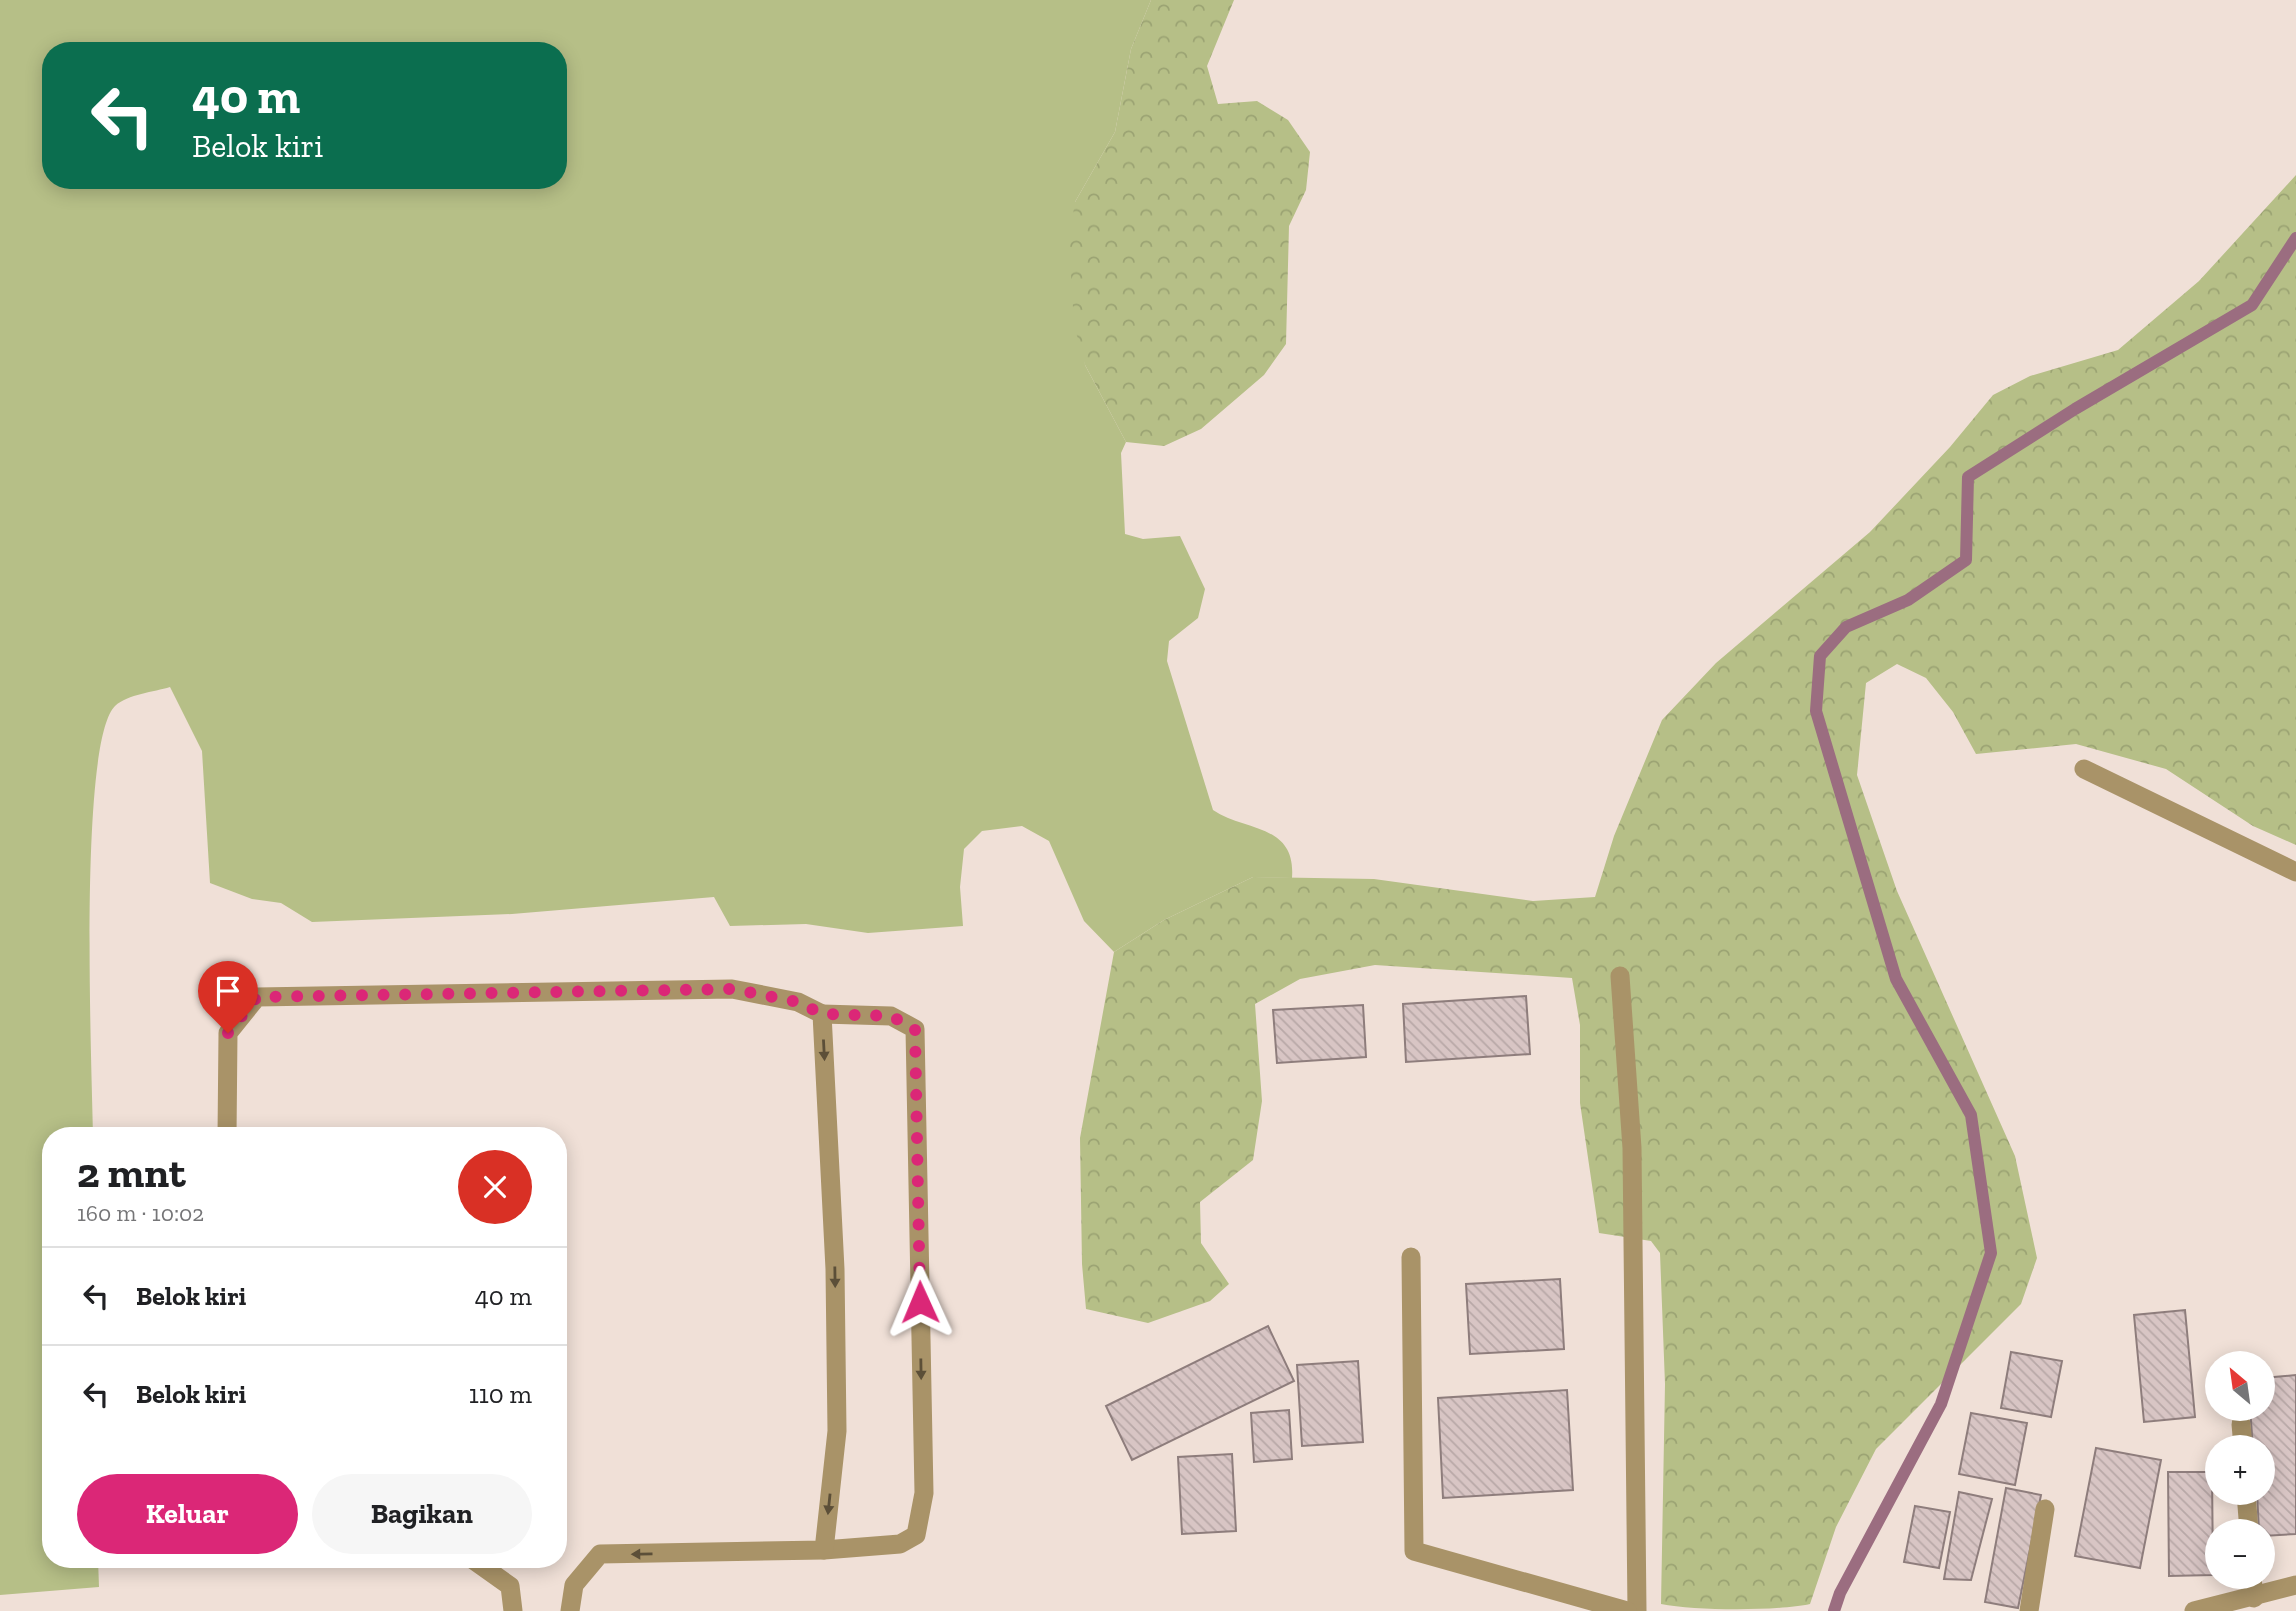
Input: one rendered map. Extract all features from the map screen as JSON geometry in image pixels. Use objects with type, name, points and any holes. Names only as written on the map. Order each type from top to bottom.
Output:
[{"type":"street","points":[[2084,769],[2296,872]]},
{"type":"street","points":[[1620,976],[1632,1148],[1637,1611]]},
{"type":"street","points":[[227,1127],[228,1033],[257,997],[732,989],[798,1002],[822,1014],[891,1016],[915,1029],[924,1493],[916,1535],[900,1544],[824,1550],[600,1554],[574,1585],[570,1611]]},
{"type":"street","points":[[822,1014],[835,1269],[838,1431],[824,1550]]},
{"type":"street","points":[[1411,1257],[1414,1551],[1627,1611]]},
{"type":"street","points":[[2241,1424],[2241,1435]]},
{"type":"street","points":[[2029,1611],[2045,1509]]},
{"type":"street","points":[[485,1568],[510,1586],[513,1611]]},
{"type":"street","points":[[2194,1611],[2254,1598],[2296,1585]]},
{"type":"street","points":[[2253,1589],[2254,1598]]},
{"type":"green space","points":[[0,0],[1151,0],[1131,49],[1115,132],[1075,202],[1085,365],[1126,442],[1121,453],[1125,534],[1143,539],[1180,536],[1205,589],[1198,618],[1169,641],[1167,661],[1213,810],[1277,838],[1286,847],[1291,860],[1292,878],[1253,877],[1164,920],[1114,952],[1084,921],[1049,841],[1022,826],[982,831],[964,849],[960,887],[963,926],[868,933],[806,924],[730,926],[714,897],[512,914],[312,922],[281,903],[252,899],[210,883],[202,751],[170,687],[120,702],[115,706],[103,732],[96,779],[92,841],[90,980],[93,1127],[42,1127],[42,1568],[98,1568],[99,1587],[0,1595]]},
{"type":"green space","points":[[1151,0],[1234,0],[1207,66],[1218,104],[1257,101],[1288,120],[1310,152],[1306,190],[1289,226],[1286,344],[1264,375],[1201,429],[1164,446],[1126,442],[1085,365],[1074,325],[1069,239],[1075,202],[1115,132],[1131,49]]},
{"type":"green space","points":[[2296,175],[2296,845],[2253,826],[2166,769],[2076,744],[1976,754],[1953,712],[1926,678],[1897,664],[1866,683],[1857,775],[1897,891],[2015,1156],[2037,1258],[2021,1304],[1876,1449],[1836,1527],[1810,1604],[1737,1609],[1661,1604],[1665,1384],[1660,1253],[1651,1241],[1599,1233],[1580,1103],[1580,1025],[1572,978],[1375,965],[1300,979],[1255,1004],[1262,1101],[1253,1160],[1200,1202],[1201,1243],[1229,1284],[1210,1301],[1148,1323],[1086,1309],[1082,1264],[1080,1138],[1114,952],[1164,920],[1253,877],[1374,879],[1533,901],[1595,897],[1614,836],[1662,720],[1716,663],[1870,532],[1950,447],[1993,395],[2030,376],[2118,350],[2199,281]]},
{"type":"building","points":[[1526,996],[1530,1054],[1406,1062],[1403,1004]]},
{"type":"building","points":[[1363,1005],[1366,1057],[1277,1063],[1273,1010]]},
{"type":"building","points":[[1560,1279],[1564,1349],[1470,1354],[1466,1284]]},
{"type":"building","points":[[2185,1310],[2195,1417],[2144,1422],[2134,1315]]},
{"type":"building","points":[[1268,1326],[1294,1381],[1132,1460],[1106,1406]]},
{"type":"building","points":[[2011,1352],[2062,1361],[2051,1417],[2001,1408]]},
{"type":"building","points":[[1358,1361],[1363,1442],[1302,1446],[1297,1365]]},
{"type":"building","points":[[2296,1375],[2296,1534],[2275,1535],[2275,1519],[2258,1519],[2258,1505],[2275,1505],[2275,1435],[2252,1435],[2251,1421],[2275,1421],[2275,1377]]},
{"type":"building","points":[[1567,1390],[1573,1490],[1443,1498],[1438,1398]]},
{"type":"building","points":[[1289,1410],[1292,1459],[1254,1462],[1251,1413]]},
{"type":"building","points":[[1971,1413],[2027,1423],[2015,1485],[1959,1474]]},
{"type":"building","points":[[2096,1448],[2161,1460],[2140,1568],[2075,1556]]},
{"type":"building","points":[[1232,1454],[1236,1531],[1182,1534],[1178,1457]]},
{"type":"building","points":[[2168,1472],[2205,1472],[2205,1505],[2212,1505],[2212,1519],[2205,1519],[2205,1575],[2169,1576]]},
{"type":"building","points":[[2006,1488],[2041,1495],[2018,1608],[1985,1602]]},
{"type":"building","points":[[1959,1492],[1992,1499],[1971,1580],[1944,1579]]},
{"type":"building","points":[[1915,1506],[1950,1512],[1939,1568],[1904,1562]]},
{"type":"waterway","points":[[1834,1611],[1840,1593],[1941,1404],[1991,1253],[1971,1115],[1896,979],[1816,711],[1820,656],[1846,627],[1908,600],[1966,560],[1968,477],[2075,409],[2252,305],[2296,238]]},
{"type":"route","points":[[228,1033],[257,997],[732,989],[798,1002],[822,1014],[891,1016],[915,1029],[920,1302]]}]
